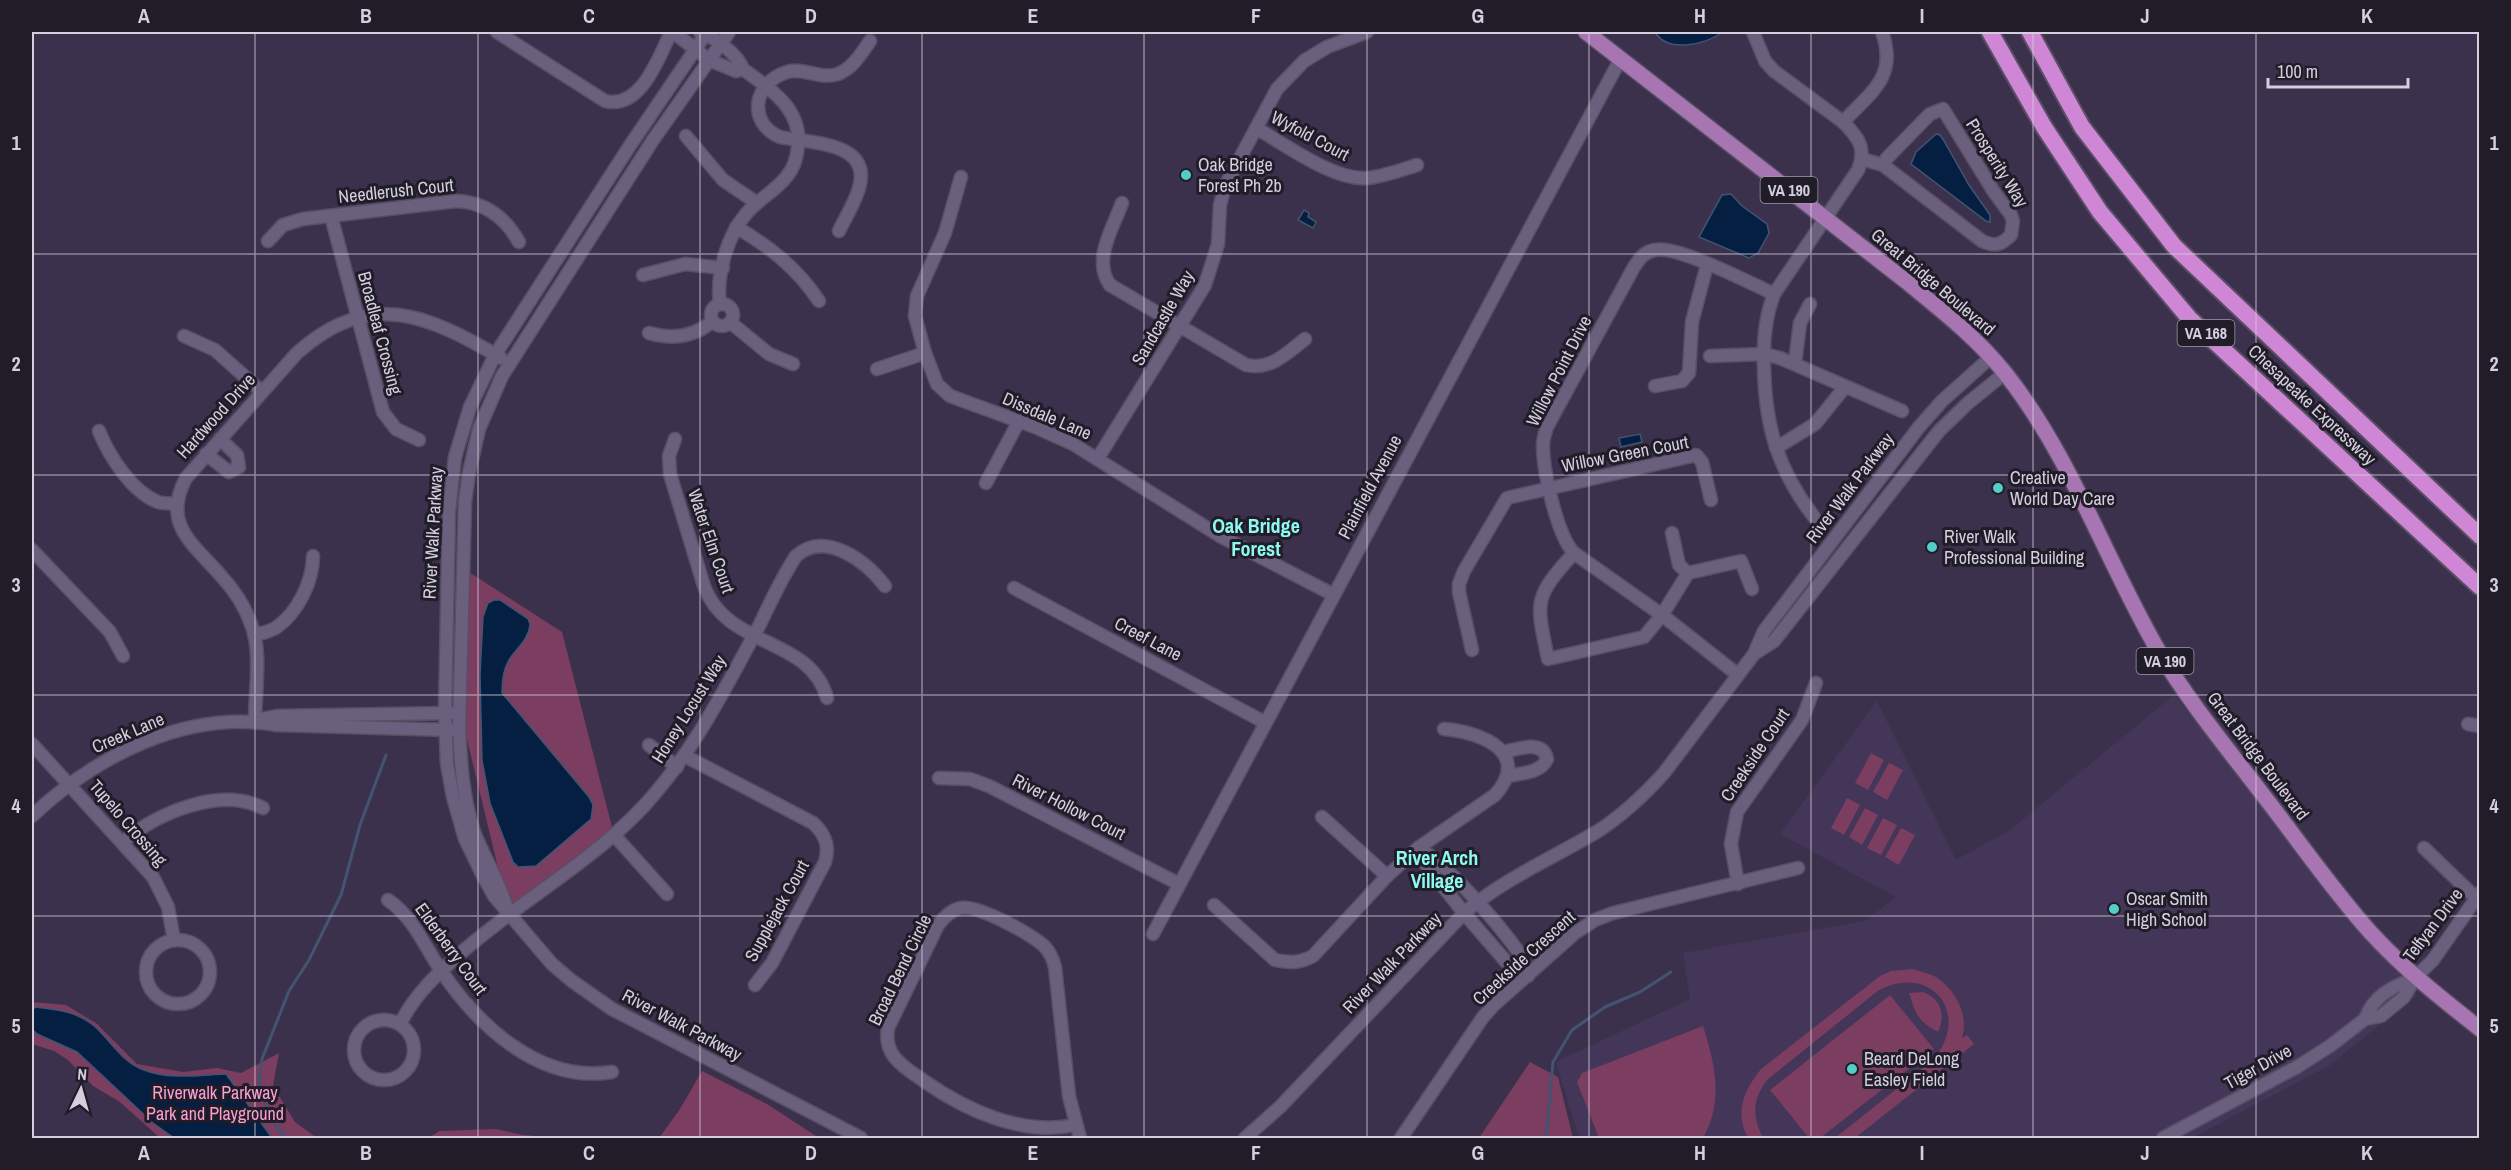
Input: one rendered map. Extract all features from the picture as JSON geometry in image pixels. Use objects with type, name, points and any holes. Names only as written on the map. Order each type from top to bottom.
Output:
[{"type":"highway","name":"Chesapeake Expressway","points":[[1990,32],[2044,127],[2100,212],[2189,318],[2480,587]]},
{"type":"highway","name":"Chesapeake Expressway","points":[[2030,32],[2082,128],[2174,246],[2480,536]]},
{"type":"main road","name":"Great Bridge Boulevard","points":[[1586,32],[1954,320],[1991,357],[2005,373],[2053,447],[2152,640],[2177,681],[2365,926],[2415,978],[2480,1029]]},
{"type":"street","points":[[497,32],[605,101],[612,103],[626,101],[638,91],[658,59],[671,32]]},
{"type":"street","points":[[676,32],[694,50],[709,60],[736,71],[742,69]]},
{"type":"street","points":[[704,32],[721,43],[740,63],[742,69],[766,86],[789,108],[797,124],[799,139],[792,170],[781,183],[757,203],[736,227],[723,268],[720,304],[711,313],[713,321],[723,326],[732,319],[731,310],[724,304],[720,304]]},
{"type":"street","name":"River Walk Parkway","points":[[704,32],[495,355],[470,407],[455,457],[451,482],[445,713],[447,764],[453,797],[465,839],[494,896],[552,964],[594,997],[861,1138]]},
{"type":"street","name":"River Walk Parkway","points":[[508,913],[503,893],[475,832],[466,804],[461,767],[459,730],[465,501],[469,474],[486,408],[510,364],[653,140],[729,32]]},
{"type":"street","name":"Sandcastle Way","points":[[1098,458],[1205,285],[1218,244],[1220,205],[1225,186],[1277,89],[1304,61],[1320,51],[1366,32]]},
{"type":"street","points":[[1753,32],[1766,61],[1774,71],[1843,122],[1857,136],[1862,146],[1862,159],[1858,170],[1774,294],[1768,309],[1764,354],[1768,423],[1789,480],[1814,517]]},
{"type":"street","points":[[1843,122],[1883,79],[1889,61],[1882,32]]},
{"type":"street","points":[[839,231],[861,184],[856,160],[842,149],[780,137],[762,125],[757,115],[758,107],[766,86],[773,79],[794,71],[818,76],[838,74],[854,63],[870,41]]},
{"type":"street","name":"Plainfield Avenue","points":[[1153,934],[1332,594],[1621,58]]},
{"type":"street","name":"Prosperity Way","points":[[1862,159],[1884,165],[1982,241],[1991,245],[1999,244],[2011,235],[2012,215],[1994,192],[1943,109],[1930,114],[1887,158],[1884,165]]},
{"type":"street","name":"Wyfold Court","points":[[1256,128],[1335,173],[1350,177],[1382,175],[1418,165]]},
{"type":"street","points":[[686,136],[723,180],[757,203]]},
{"type":"street","name":"Dissdale Lane","points":[[961,177],[945,233],[917,296],[915,315],[925,353],[938,384],[950,396],[1074,444],[1220,536],[1332,594]]},
{"type":"street","name":"Needlerush Court","points":[[268,241],[283,225],[292,221],[464,202],[478,204],[496,213],[519,242]]},
{"type":"street","points":[[1122,203],[1101,266],[1110,285],[1239,362],[1254,367],[1276,362],[1305,339]]},
{"type":"street","name":"Broadleaf Crossing","points":[[331,216],[382,412],[396,429],[419,440]]},
{"type":"street","points":[[736,227],[776,252],[800,275],[819,301]]},
{"type":"street","name":"Willow Point Drive","points":[[1738,675],[1662,615],[1566,545],[1558,528],[1543,445],[1547,427],[1643,254],[1657,249],[1675,251],[1774,294]]},
{"type":"street","points":[[643,275],[685,264],[723,268]]},
{"type":"street","points":[[1655,386],[1682,381],[1689,373],[1692,322],[1707,265]]},
{"type":"street","points":[[1795,363],[1800,323],[1810,304]]},
{"type":"street","name":"Hardwood Drive","points":[[177,504],[186,478],[220,438],[313,339],[332,327],[379,314],[420,318],[444,327],[510,364]]},
{"type":"street","points":[[649,333],[661,337],[687,336],[713,321]]},
{"type":"street","points":[[730,322],[769,354],[793,364]]},
{"type":"street","points":[[184,336],[214,350],[262,392]]},
{"type":"street","points":[[877,369],[925,353]]},
{"type":"street","points":[[1710,356],[1764,354],[1795,363],[1902,411]]},
{"type":"street","name":"River Walk Parkway","points":[[1245,1138],[1280,1107],[1464,913],[1519,874],[1598,831],[1632,806],[1664,774],[1754,654],[1764,631],[1919,427],[1948,395],[1991,357]]},
{"type":"street","name":"River Walk Parkway","points":[[1754,654],[1774,641],[1939,430],[2005,373]]},
{"type":"street","points":[[1776,448],[1815,424],[1845,387]]},
{"type":"street","points":[[986,483],[1019,422]]},
{"type":"street","points":[[99,431],[115,463],[141,491],[159,502],[177,504],[179,523],[183,532],[228,583],[251,623],[254,635],[255,721]]},
{"type":"street","points":[[206,454],[229,472],[239,467],[237,454],[220,438]]},
{"type":"street","name":"Water Elm Court","points":[[675,439],[669,456],[670,474],[707,595],[726,620],[811,668],[821,682],[827,698]]},
{"type":"street","name":"Willow Green Court","points":[[1550,487],[1696,455],[1702,462],[1711,500]]},
{"type":"street","points":[[1472,651],[1459,592],[1459,584],[1464,571],[1507,498],[1550,487]]},
{"type":"street","points":[[1672,533],[1679,565],[1688,573]]},
{"type":"street","name":"Honey Locust Way","points":[[400,1024],[415,998],[441,970],[508,913],[579,864],[614,835],[677,767],[722,697],[793,560],[809,547],[831,547],[871,570],[885,586]]},
{"type":"street","points":[[32,550],[110,632],[123,656]]},
{"type":"street","points":[[1574,553],[1554,575],[1540,600],[1538,614],[1548,659],[1644,637],[1662,615],[1688,573],[1741,561],[1752,589]]},
{"type":"street","points":[[254,635],[269,631],[286,620],[309,581],[313,556]]},
{"type":"street","name":"Creef Lane","points":[[1014,588],[1264,722]]},
{"type":"street","name":"Creekside Court","points":[[1738,884],[1731,844],[1737,812],[1802,720],[1816,683]]},
{"type":"street","name":"Creek Lane","points":[[32,816],[69,784],[101,762],[152,739],[202,726],[255,721],[277,716],[460,713]]},
{"type":"street","name":"Creek Lane","points":[[255,721],[277,725],[459,730]]},
{"type":"street","points":[[1214,905],[1275,960],[1288,963],[1303,961],[1313,956],[1387,876],[1418,848],[1495,795],[1508,776],[1508,763],[1504,752],[1495,744],[1474,733],[1444,729]]},
{"type":"street","name":"Tupelo Crossing","points":[[32,744],[145,867],[168,907],[174,940]]},
{"type":"street","points":[[649,745],[677,767]]},
{"type":"street","points":[[1504,752],[1532,747],[1540,748],[1546,753],[1548,759],[1544,766],[1537,770],[1508,776]]},
{"type":"street","name":"Supplejack Court","points":[[685,756],[813,823],[820,829],[826,842],[825,862],[772,963],[755,985]]},
{"type":"street","name":"River Hollow Court","points":[[939,778],[970,779],[989,786],[1179,884]]},
{"type":"street","points":[[123,842],[155,821],[194,806],[229,799],[242,800],[263,808]]},
{"type":"street","points":[[1322,817],[1387,876]]},
{"type":"street","points":[[614,835],[667,894]]},
{"type":"street","points":[[1418,848],[1430,854],[1476,903],[1521,956],[1528,976]]},
{"type":"street","points":[[1418,848],[1424,862],[1464,913],[1509,964],[1528,976]]},
{"type":"street","points":[[2424,848],[2478,896]]},
{"type":"street","name":"Creekside Crescent","points":[[1401,1138],[1483,1017],[1575,933],[1595,920],[1613,913],[1798,868]]},
{"type":"street","name":"Telfyan Drive","points":[[2415,978],[2433,960],[2478,896]]},
{"type":"street","name":"Elderberry Court","points":[[388,900],[411,921],[441,970],[464,1000],[490,1026],[527,1055],[559,1069],[581,1074],[612,1072]]},
{"type":"street","name":"Broad Bend Circle","points":[[1075,1125],[1048,1127],[1020,1124],[976,1111],[944,1095],[898,1063],[890,1052],[887,1041],[888,1028],[938,925],[950,913],[962,908],[978,910],[1035,939],[1047,950],[1055,967],[1069,1096],[1080,1138]]},
{"type":"street","points":[[174,940],[189,942],[202,950],[209,963],[210,979],[203,993],[190,1001],[175,1004],[160,998],[150,987],[146,972],[149,957],[159,946],[174,940]]},
{"type":"street","name":"Tiger Drive","points":[[2163,1138],[2297,1067],[2365,1020],[2381,1016],[2404,997],[2415,978]]},
{"type":"street","points":[[388,1020],[400,1024],[409,1033],[413,1044],[413,1057],[408,1068],[398,1076],[386,1080],[373,1078],[363,1072],[356,1061],[353,1049],[356,1037],[364,1027],[375,1021],[388,1020]]},
{"type":"shaded area","name":"Oscar Smith High School","points":[[2174,695],[2417,995],[2330,1065],[2192,1138],[1579,1138],[1556,1062],[1690,999],[1683,953],[1865,921],[1896,897],[1780,834],[1877,701],[1956,860],[2010,830]]},
{"type":"green space","points":[[464,569],[562,632],[614,835],[509,913],[465,731]]},
{"type":"green space","points":[[1871,753],[1884,760],[1868,790],[1855,783]]},
{"type":"green space","points":[[1889,763],[1903,770],[1887,800],[1873,792]]},
{"type":"green space","points":[[1847,798],[1860,805],[1844,835],[1831,828]]},
{"type":"green space","points":[[1865,808],[1878,815],[1862,845],[1849,837]]},
{"type":"green space","points":[[1883,818],[1897,825],[1881,855],[1867,848]]},
{"type":"green space","points":[[1901,828],[1915,835],[1899,865],[1885,857]]},
{"type":"green space","points":[[1913,969],[1936,977],[1955,996],[1964,1021],[1962,1038],[1967,1035],[1974,1044],[1855,1138],[1835,1138],[1933,1060],[1944,1043],[1948,1026],[1947,1011],[1940,998],[1930,988],[1915,983],[1898,983],[1879,990],[1768,1079],[1759,1094],[1755,1108],[1763,1138],[1748,1138],[1741,1110],[1746,1093],[1761,1069],[1880,976],[1891,971]]},
{"type":"green space","points":[[1923,992],[1938,1003],[1942,1013],[1938,1032],[1918,1016],[1909,993]]},
{"type":"green space","name":"Beard DeLong Easley Field","points":[[1890,995],[1934,1049],[1820,1138],[1809,1138],[1770,1090]]},
{"type":"green space","name":"Riverwalk Parkway Park and Playground","points":[[32,1002],[66,1005],[96,1023],[137,1064],[183,1072],[217,1068],[241,1073],[279,1053],[273,1086],[295,1122],[317,1138],[160,1138],[120,1102],[93,1086],[68,1060],[54,1051],[32,1044]]},
{"type":"green space","points":[[1703,1026],[1714,1068],[1715,1096],[1710,1124],[1703,1138],[1599,1138],[1577,1082],[1582,1073]]},
{"type":"green space","points":[[1530,1062],[1558,1077],[1573,1138],[1479,1138]]},
{"type":"green space","points":[[702,1071],[767,1104],[819,1138],[659,1138],[680,1109]]},
{"type":"green space","points":[[496,1129],[523,1135],[559,1138],[429,1138],[439,1131]]},
{"type":"water","points":[[1655,32],[1723,32],[1697,43],[1678,45],[1661,39]]},
{"type":"water","points":[[1936,134],[1940,135],[1944,141],[1969,185],[1990,215],[1990,222],[1911,164],[1916,152]]},
{"type":"water","points":[[1731,194],[1742,206],[1767,224],[1769,233],[1758,253],[1749,258],[1699,237],[1722,195]]},
{"type":"water","points":[[1304,210],[1309,213],[1308,217],[1316,222],[1313,228],[1298,220]]},
{"type":"water","points":[[1640,434],[1642,442],[1621,447],[1619,438]]},
{"type":"water","points":[[500,600],[528,619],[530,624],[525,639],[507,664],[503,676],[502,693],[589,797],[593,805],[591,819],[536,866],[518,867],[513,862],[490,803],[482,760],[480,675],[483,617],[488,603]]},
{"type":"water","name":"Riverwalk Parkway Park and Playground","points":[[36,1007],[66,1012],[86,1020],[129,1062],[144,1070],[174,1076],[226,1074],[272,1138],[174,1138],[153,1123],[77,1052],[37,1034],[32,1029],[32,1010]]},
{"type":"waterway","points":[[287,1138],[278,1129],[262,1095],[259,1078],[262,1059],[289,991],[309,960],[341,895],[360,825],[386,755]]},
{"type":"waterway","points":[[1546,1138],[1553,1062],[1572,1030],[1605,1007],[1640,992],[1671,972]]},
{"type":"place","name":"Oak Bridge Forest Ph 2b","points":[[1186,175]]},
{"type":"place","name":"Creative World Day Care","points":[[1998,488]]},
{"type":"place","name":"River Walk Professional Building","points":[[1932,547]]},
{"type":"place","name":"Oscar Smith High School","points":[[2114,909]]},
{"type":"place","name":"Beard DeLong Easley Field","points":[[1852,1069]]},
{"type":"district","name":"Oak Bridge Forest","points":[[1256,538]]},
{"type":"district","name":"River Arch Village","points":[[1437,870]]}]
